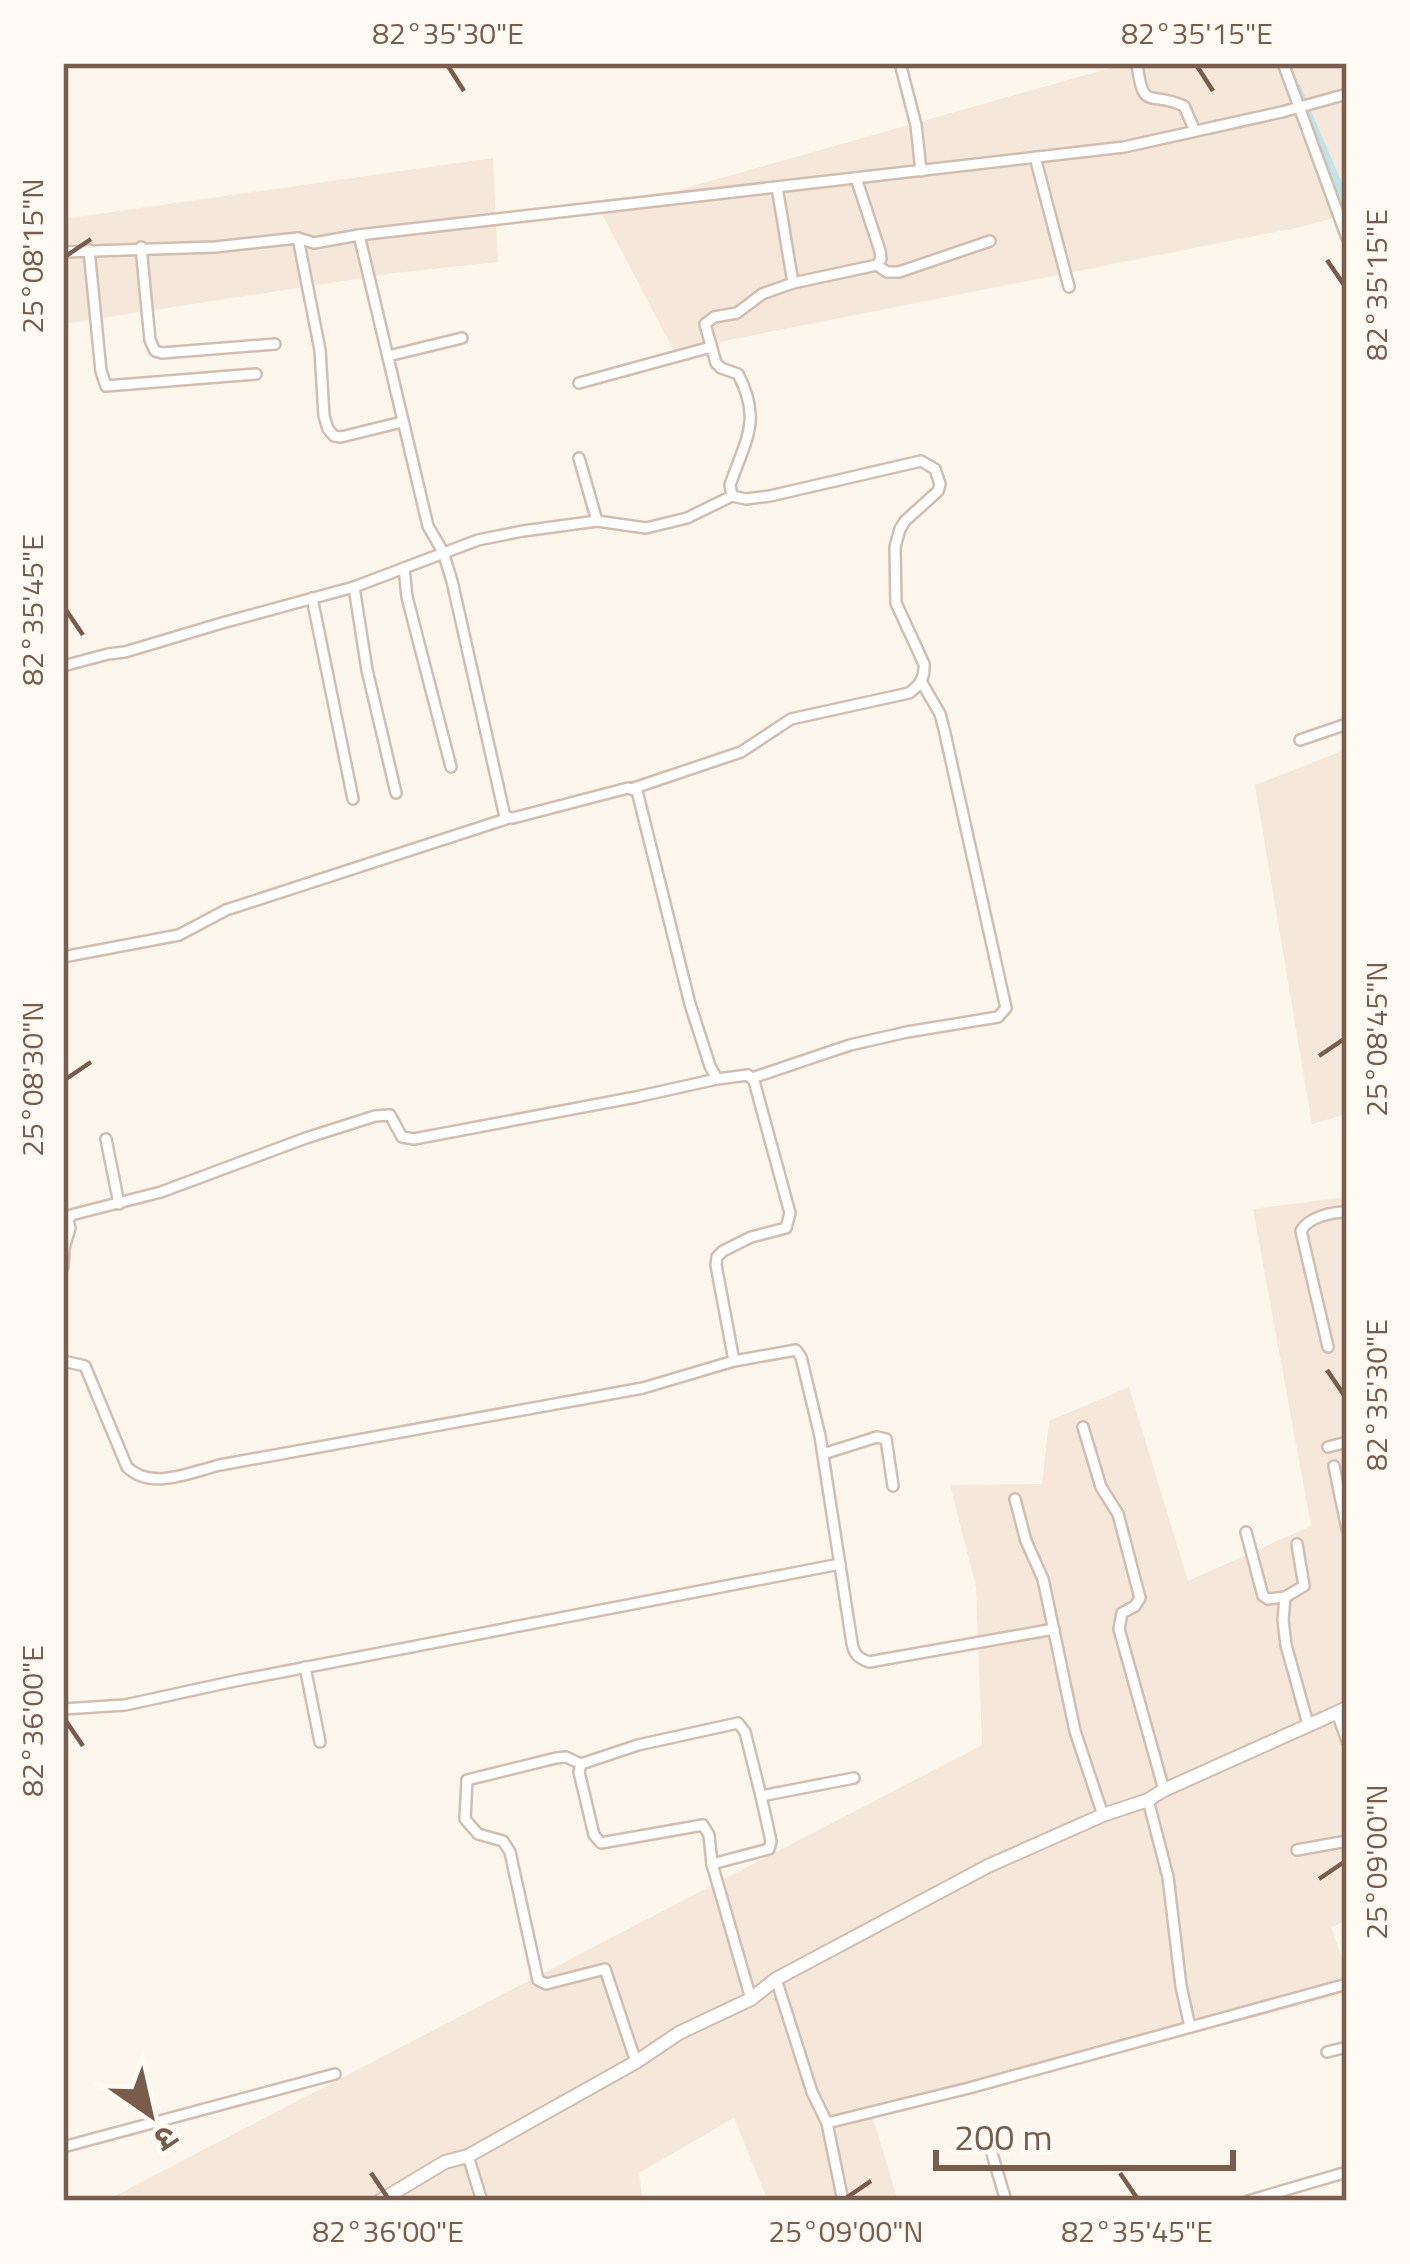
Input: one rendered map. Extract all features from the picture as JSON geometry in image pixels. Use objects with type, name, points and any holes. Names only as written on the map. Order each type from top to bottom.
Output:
[{"type":"street","points":[[900,63],[916,124],[921,171]]},
{"type":"street","points":[[1137,63],[1142,93],[1184,106],[1195,131]]},
{"type":"street","points":[[1283,63],[1347,238]]},
{"type":"street","points":[[63,252],[215,247],[298,238],[314,243],[1124,147],[1347,94]]},
{"type":"street","points":[[1035,157],[1069,287]]},
{"type":"street","points":[[733,496],[730,485],[752,412],[739,374],[718,366],[705,324],[736,313],[762,294],[877,265],[880,251],[856,178]]},
{"type":"street","points":[[777,188],[793,284]]},
{"type":"street","points":[[359,235],[428,526],[443,552],[506,819]]},
{"type":"street","points":[[298,238],[314,314],[328,429],[341,437],[402,422]]},
{"type":"street","points":[[877,265],[898,272],[990,241]]},
{"type":"street","points":[[141,247],[155,351],[275,344]]},
{"type":"street","points":[[89,250],[106,386],[256,374]]},
{"type":"street","points":[[388,356],[462,338]]},
{"type":"street","points":[[579,383],[711,347]]},
{"type":"street","points":[[579,458],[597,521]]},
{"type":"street","points":[[63,666],[354,587],[494,536],[597,521],[646,528],[687,518],[733,496],[770,496],[921,461],[935,469],[940,484],[900,529],[895,547],[896,603],[924,664],[921,681],[909,693],[791,719],[741,752],[634,788],[506,819],[237,906],[179,935],[63,957]]},
{"type":"street","points":[[404,568],[406,597],[451,767]]},
{"type":"street","points":[[354,587],[395,793]]},
{"type":"street","points":[[312,598],[353,799]]},
{"type":"street","points":[[63,1267],[70,1228],[67,1216],[161,1192],[383,1114],[393,1118],[403,1137],[413,1139],[718,1079],[752,1078],[877,1038],[998,1017],[1006,1008],[944,729],[921,681]]},
{"type":"street","points":[[1300,740],[1347,724]]},
{"type":"street","points":[[634,788],[690,1004],[718,1079]]},
{"type":"street","points":[[734,1361],[717,1257],[751,1237],[790,1223],[752,1078]]},
{"type":"street","points":[[106,1139],[119,1204]]},
{"type":"street","points":[[1328,1347],[1301,1231],[1309,1221],[1347,1212]]},
{"type":"street","points":[[63,1361],[85,1366],[127,1467],[140,1478],[154,1480],[643,1388],[734,1361],[792,1350],[800,1353],[823,1454],[854,1652],[869,1662],[1054,1629]]},
{"type":"street","points":[[1083,1427],[1101,1487],[1118,1514],[1139,1598],[1122,1613],[1119,1628],[1165,1790]]},
{"type":"street","points":[[823,1454],[877,1437],[886,1439],[893,1486]]},
{"type":"street","points":[[1328,1447],[1347,1442]]},
{"type":"street","points":[[1334,1466],[1347,1529]]},
{"type":"street","points":[[1015,1499],[1025,1541],[1043,1579],[1075,1732],[1103,1815]]},
{"type":"street","points":[[1246,1532],[1263,1596],[1268,1599],[1285,1597],[1304,1586],[1297,1544]]},
{"type":"street","points":[[63,1709],[125,1705],[840,1564]]},
{"type":"street","points":[[1285,1597],[1286,1645],[1308,1724]]},
{"type":"street","points":[[305,1667],[320,1742]]},
{"type":"street","points":[[380,2201],[988,1866],[1148,1800],[1342,1710],[1347,1741]]},
{"type":"street","points":[[635,2062],[605,1969],[546,1984],[538,1980],[507,1845],[478,1834],[465,1819],[467,1780],[556,1758],[581,1764],[638,1744],[738,1723],[745,1732],[771,1841],[769,1849],[712,1864]]},
{"type":"street","points":[[581,1764],[579,1772],[597,1840],[608,1843],[703,1825],[751,1999]]},
{"type":"street","points":[[761,1796],[854,1778]]},
{"type":"street","points":[[1148,1800],[1168,1877],[1190,2027]]},
{"type":"street","points":[[1297,1850],[1347,1840]]},
{"type":"street","points":[[776,1979],[812,2092],[827,2123],[841,2200]]},
{"type":"street","points":[[827,2123],[1347,1984]]},
{"type":"street","points":[[1327,2052],[1347,2047]]},
{"type":"street","points":[[63,2147],[335,2074]]},
{"type":"street","points":[[991,2150],[1006,2201]]},
{"type":"street","points":[[468,2156],[482,2201]]},
{"type":"street","points":[[1248,2201],[1347,2173]]},
{"type":"shaded area","points":[[1128,63],[1347,63],[1347,214],[674,351],[601,212]]},
{"type":"shaded area","points":[[493,158],[498,262],[395,273],[63,324],[63,219]]},
{"type":"shaded area","points":[[1347,749],[1347,1114],[1312,1124],[1255,785]]},
{"type":"shaded area","points":[[1347,1197],[1347,1921],[1331,1927],[1347,1972],[1347,1993],[873,2118],[898,2201],[768,2201],[734,2118],[639,2173],[643,2201],[105,2201],[982,1745],[976,1587],[950,1485],[1042,1484],[1049,1421],[1129,1387],[1188,1581],[1311,1526],[1253,1209]]},
{"type":"waterway","points":[[1296,88],[1347,208]]}]
